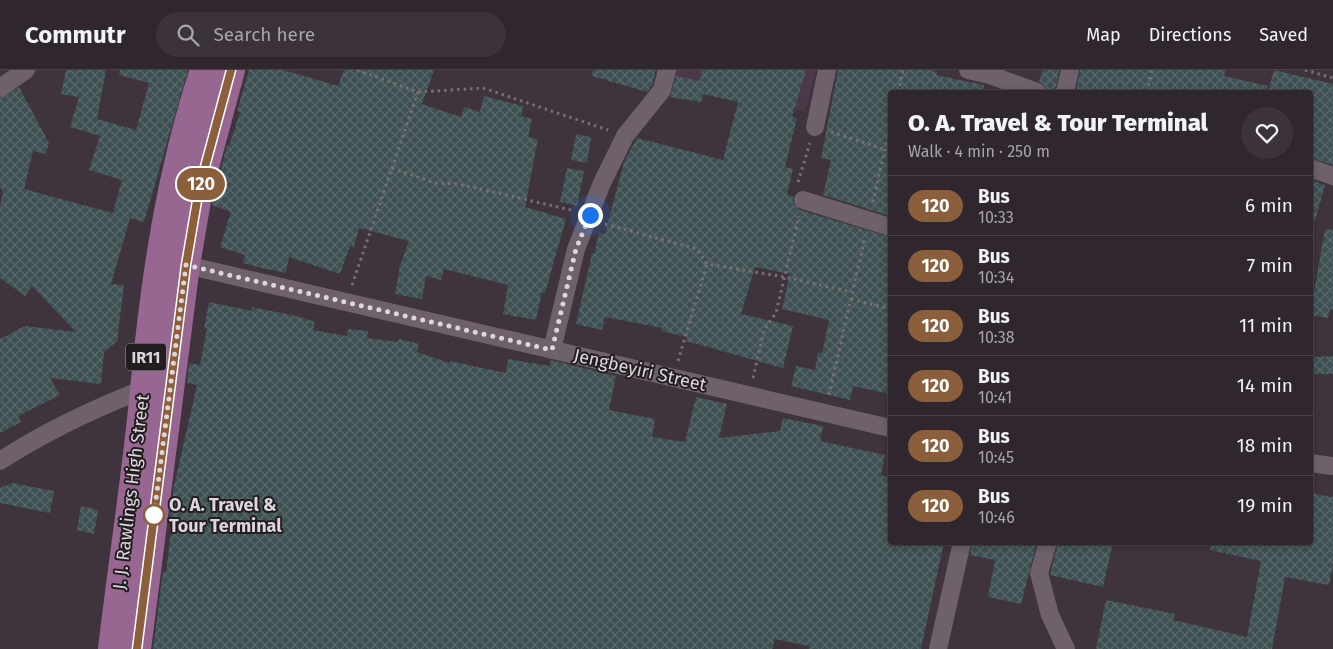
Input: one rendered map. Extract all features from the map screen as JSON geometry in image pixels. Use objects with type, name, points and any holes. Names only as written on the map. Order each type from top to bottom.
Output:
[{"type":"main road","name":"J. J. Rawlings High Street","points":[[112,649],[144,389],[145,365],[169,208],[184,134],[204,70]]},
{"type":"main road","name":"J. J. Rawlings High Street","points":[[137,649],[186,265],[199,189],[231,70]]},
{"type":"street","points":[[0,88],[26,70]]},
{"type":"street","points":[[552,350],[576,249],[602,184],[625,136],[662,90],[667,70]]},
{"type":"street","points":[[815,127],[826,70]]},
{"type":"street","points":[[968,70],[990,75],[1031,90]]},
{"type":"street","points":[[1065,90],[1070,70]]},
{"type":"street","points":[[1313,169],[1333,176]]},
{"type":"street","points":[[803,200],[868,222],[888,227]]},
{"type":"street","name":"Jengbeyiri Street","points":[[186,265],[888,428]]},
{"type":"street","points":[[0,461],[36,437],[89,410],[144,389]]},
{"type":"street","points":[[1313,463],[1333,466]]},
{"type":"street","points":[[938,649],[961,545]]},
{"type":"street","points":[[1047,545],[1039,573],[1050,615],[1066,649]]},
{"type":"path","points":[[357,70],[418,92],[484,88],[625,136]]},
{"type":"path","points":[[898,90],[903,70]]},
{"type":"path","points":[[1147,90],[1152,70]]},
{"type":"path","points":[[1305,70],[1333,78]]},
{"type":"path","points":[[346,302],[418,92]]},
{"type":"path","points":[[749,395],[764,330],[776,313],[803,200],[796,188],[815,127],[888,150]]},
{"type":"path","points":[[824,413],[888,136]]},
{"type":"path","points":[[673,378],[707,264]]},
{"type":"path","points":[[784,277],[852,292]]},
{"type":"path","points":[[851,298],[888,308]]},
{"type":"shaded area","points":[[646,70],[816,70],[805,111]]},
{"type":"building","points":[[66,70],[106,70],[97,119],[136,130],[149,83],[119,75],[120,70],[188,70],[144,222],[130,218],[111,284],[124,285],[117,342],[104,352],[101,384],[50,378],[60,395],[18,416],[21,422],[0,433],[0,339],[25,326],[76,332],[32,286],[25,296],[0,278],[0,206],[3,192],[0,186],[0,98],[19,87],[49,143],[46,154],[33,151],[24,189],[113,213],[122,180],[89,170],[100,136],[70,127],[79,97],[61,94]]},
{"type":"building","points":[[249,70],[283,70],[338,86],[344,70],[434,70],[422,104],[461,117],[464,107],[480,112],[484,96],[523,106],[521,116],[532,119],[528,137],[538,139],[525,207],[566,219],[545,293],[542,292],[536,320],[503,314],[508,285],[444,269],[441,280],[426,276],[422,299],[395,294],[400,266],[409,241],[359,228],[354,247],[350,246],[340,274],[289,257],[286,273],[262,268],[243,263],[245,255],[220,247],[231,212],[212,205],[227,145],[229,146],[240,112],[237,111]]},
{"type":"building","points":[[593,70],[656,70],[652,85],[647,92],[592,76]]},
{"type":"building","points":[[702,70],[806,70],[792,117],[797,118],[785,167],[793,169],[787,195],[793,196],[793,203],[800,210],[888,236],[888,394],[853,386],[850,400],[791,386],[796,366],[815,370],[818,352],[822,353],[829,320],[782,309],[790,274],[755,267],[741,314],[793,326],[783,368],[686,341],[687,337],[661,331],[662,328],[605,317],[602,330],[576,324],[592,253],[594,254],[599,233],[605,234],[624,162],[637,138],[723,160],[738,102],[703,94],[701,102],[670,97],[676,76],[700,81]]},
{"type":"building","points":[[838,70],[929,70],[937,72],[936,75],[984,85],[983,90],[888,90],[888,215],[823,195],[831,160],[821,158]]},
{"type":"building","points":[[1043,70],[1059,70],[1055,90],[1046,90],[1039,81]]},
{"type":"building","points":[[1080,70],[1226,70],[1224,76],[1268,86],[1267,90],[1076,90]]},
{"type":"building","points":[[1274,70],[1333,84],[1333,165],[1313,159],[1313,90],[1269,90]]},
{"type":"building","points":[[576,134],[591,137],[587,163],[571,160]]},
{"type":"building","points":[[567,168],[584,171],[577,206],[560,202]]},
{"type":"building","points":[[1313,180],[1325,185],[1315,221],[1313,221]]},
{"type":"building","points":[[1325,229],[1333,230],[1333,310],[1330,309],[1328,318],[1313,316],[1313,298]]},
{"type":"building","points":[[209,302],[252,311],[252,307],[296,316],[315,322],[313,330],[347,336],[348,329],[368,331],[367,338],[398,342],[399,339],[419,344],[417,352],[449,363],[450,361],[506,373],[508,359],[549,366],[551,360],[616,376],[609,410],[655,419],[652,437],[685,442],[696,397],[727,404],[719,438],[780,431],[783,418],[823,426],[820,441],[885,455],[881,475],[888,477],[888,545],[943,545],[921,649],[809,649],[809,646],[775,639],[772,649],[153,649],[163,571],[166,572],[172,523],[169,523],[174,486],[197,385],[187,383],[189,363],[200,365],[207,328],[204,328]]},
{"type":"building","points":[[1333,356],[1333,374],[1313,374],[1313,357]]},
{"type":"building","points":[[12,483],[54,491],[50,513],[0,503],[0,488]]},
{"type":"building","points":[[1313,494],[1333,497],[1333,565],[1329,585],[1285,577],[1272,649],[1096,649],[1106,600],[1175,614],[1173,620],[1247,637],[1261,561],[1210,550],[1211,545],[1313,545]]},
{"type":"building","points":[[81,506],[98,510],[94,534],[77,530]]},
{"type":"building","points":[[972,545],[1036,545],[1021,604],[988,597],[995,560],[970,555]]},
{"type":"building","points":[[1057,545],[1112,545],[1103,587],[1050,575]]},
{"type":"bus line","name":"120","points":[[137,649],[186,265],[199,189],[217,114],[231,70]]},
{"type":"place","name":"O. A. Travel & Tour Terminal","points":[[154,515]]},
{"type":"route","points":[[154,515],[186,265],[552,350],[576,249],[590,215]]}]
